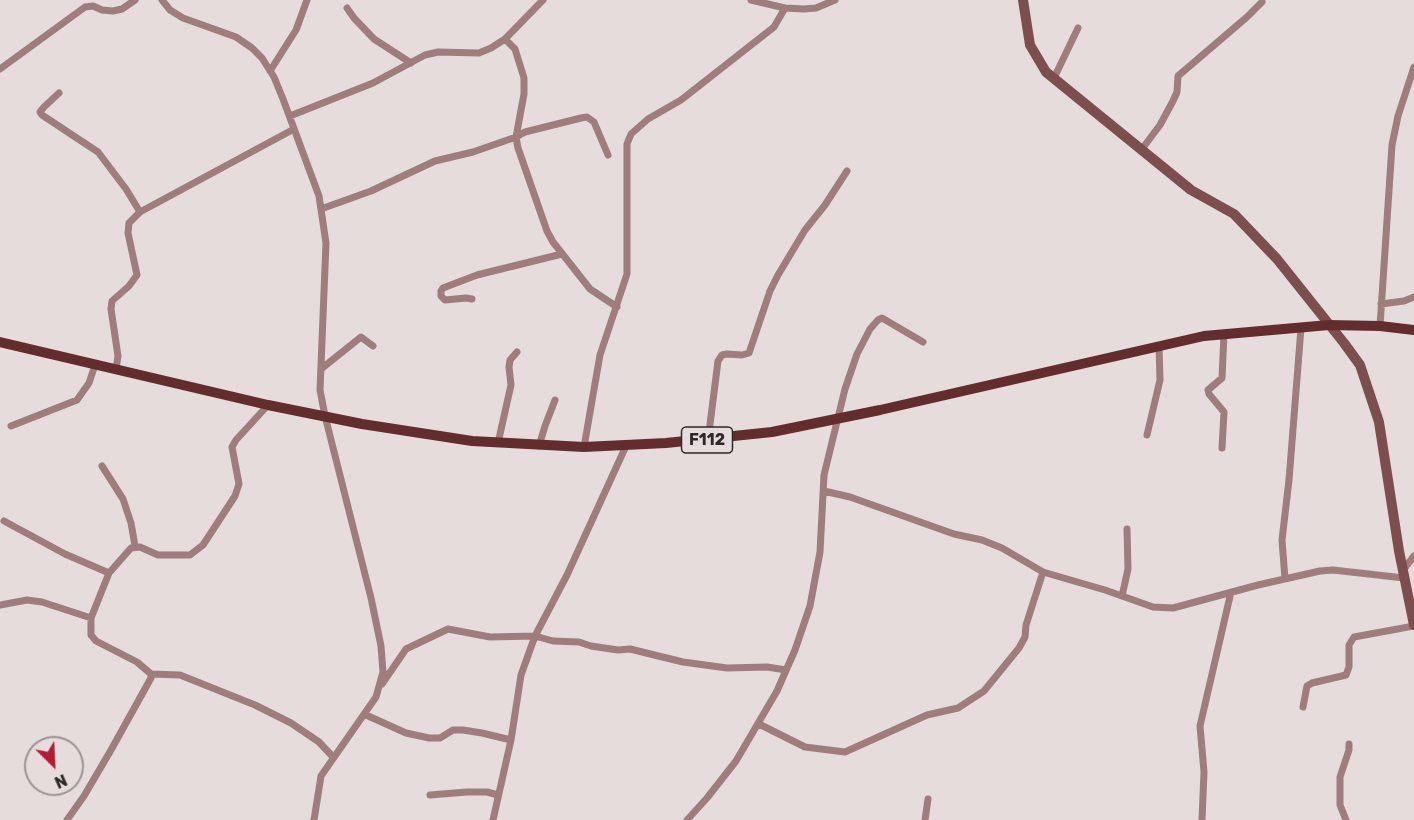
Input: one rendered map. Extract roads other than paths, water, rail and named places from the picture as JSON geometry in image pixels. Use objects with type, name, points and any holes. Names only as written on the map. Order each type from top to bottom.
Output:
[{"type":"main road","points":[[1023,0],[1030,45],[1046,72],[1191,190],[1234,214],[1277,259],[1360,365],[1376,411],[1414,626]]},
{"type":"main road","name":"F112","points":[[0,342],[268,405],[415,433],[498,443],[584,447],[708,440],[772,432],[837,420],[1159,346],[1224,334],[1329,325],[1380,326],[1414,330]]},
{"type":"street","points":[[0,69],[85,7],[93,6],[113,11],[122,9],[135,0]]},
{"type":"street","points":[[162,0],[170,10],[183,18],[236,37],[252,48],[270,71],[290,116],[319,196],[326,243],[320,390],[381,646],[383,672],[381,687]]},
{"type":"street","points":[[270,71],[296,30],[307,0]]},
{"type":"street","points":[[290,116],[373,82],[425,55],[438,52],[479,53],[505,39],[543,0]]},
{"type":"street","points":[[751,0],[775,2],[785,8],[816,8],[835,0]]},
{"type":"street","points":[[1142,149],[1160,125],[1173,101],[1178,76],[1262,2]]},
{"type":"street","points":[[347,8],[374,39],[411,63]]},
{"type":"street","points":[[584,447],[600,355],[628,267],[627,144],[631,134],[648,119],[681,100],[774,27],[785,8]]},
{"type":"street","points":[[1054,78],[1078,28]]},
{"type":"street","points":[[505,39],[519,57],[524,78],[524,94],[516,137],[518,148],[547,231],[590,289],[617,307]]},
{"type":"street","points":[[1380,326],[1392,145],[1398,116],[1414,67]]},
{"type":"street","points":[[59,93],[40,112],[42,115],[98,152],[140,212]]},
{"type":"street","points":[[321,208],[371,191],[435,161],[473,152],[525,132],[587,117],[594,122],[608,154]]},
{"type":"street","points":[[116,369],[118,356],[111,309],[112,301],[129,286],[137,274],[128,233],[129,223],[140,212],[294,129]]},
{"type":"street","points":[[708,440],[718,361],[722,355],[742,355],[749,352],[770,291],[778,275],[805,230],[839,186],[847,171]]},
{"type":"street","points":[[472,299],[445,300],[441,296],[441,291],[443,288],[477,275],[562,254]]},
{"type":"street","points":[[1381,304],[1404,302],[1414,297]]},
{"type":"street","points":[[687,820],[736,761],[759,724],[786,670],[810,606],[820,552],[824,475],[854,363],[870,329],[882,318],[923,342]]},
{"type":"street","points":[[1285,579],[1282,540],[1301,328]]},
{"type":"street","points":[[1222,448],[1224,412],[1208,390],[1222,378],[1224,334]]},
{"type":"street","points":[[321,369],[361,337],[373,346]]},
{"type":"street","points":[[1147,435],[1160,380],[1159,346]]},
{"type":"street","points":[[498,443],[511,385],[510,360],[517,352]]},
{"type":"street","points":[[11,426],[77,400],[89,383],[95,365]]},
{"type":"street","points":[[539,446],[555,400]]},
{"type":"street","points":[[135,546],[158,555],[190,555],[203,545],[235,496],[239,484],[232,447],[268,405]]},
{"type":"street","points":[[493,820],[511,740],[521,675],[535,636],[567,575],[626,446]]},
{"type":"street","points":[[102,466],[123,499],[131,523],[135,546]]},
{"type":"street","points":[[824,491],[850,497],[954,534],[982,540],[1002,548],[1043,572],[1153,607],[1167,608],[1285,579],[1333,570],[1404,574],[1414,556]]},
{"type":"street","points":[[4,521],[65,554],[109,573]]},
{"type":"street","points":[[1122,596],[1128,568],[1127,530]]},
{"type":"street","points":[[135,546],[123,555],[109,573],[92,618],[92,635],[96,641],[137,662],[152,674],[180,675],[255,705],[291,723],[319,742],[333,757]]},
{"type":"street","points":[[759,724],[804,747],[845,752],[927,715],[958,708],[984,691],[1019,648],[1025,637],[1029,615],[1043,572]]},
{"type":"street","points":[[1202,820],[1204,772],[1200,726],[1231,592]]},
{"type":"street","points":[[0,605],[27,600],[42,602],[92,618]]},
{"type":"street","points":[[1303,707],[1307,686],[1346,675],[1349,667],[1348,645],[1354,637],[1414,626]]},
{"type":"street","points":[[314,820],[321,776],[366,715],[406,649],[445,630],[490,637],[535,636],[630,650],[727,668],[767,667],[786,670]]},
{"type":"street","points":[[67,820],[111,750],[152,674]]},
{"type":"street","points":[[366,715],[406,733],[429,738],[440,738],[453,730],[463,730],[511,740]]},
{"type":"street","points":[[1346,820],[1340,805],[1340,777],[1349,744]]},
{"type":"street","points":[[430,795],[487,792],[498,795]]},
{"type":"street","points":[[925,820],[927,799]]}]
